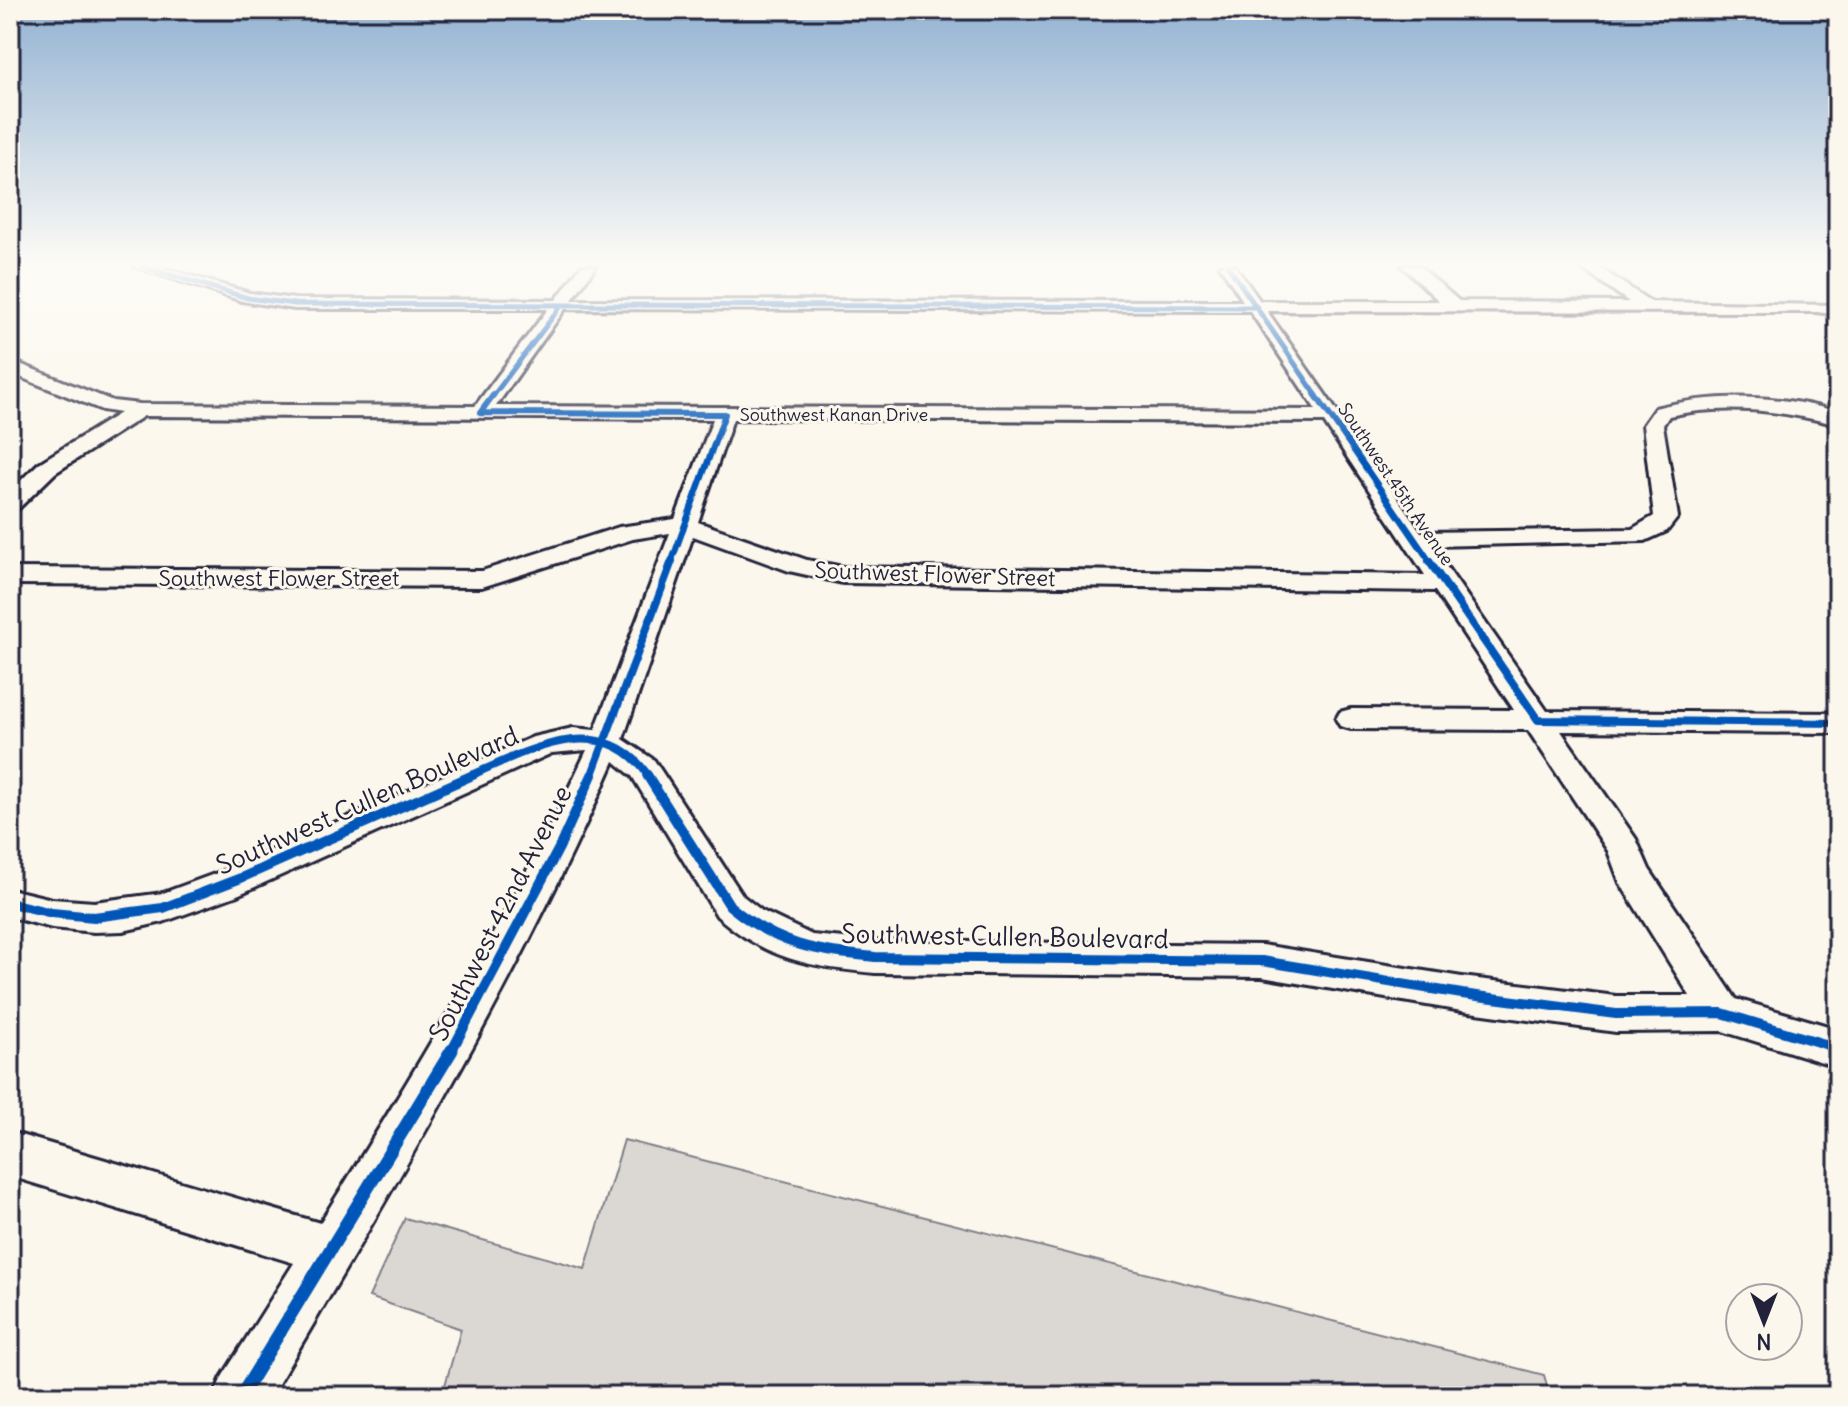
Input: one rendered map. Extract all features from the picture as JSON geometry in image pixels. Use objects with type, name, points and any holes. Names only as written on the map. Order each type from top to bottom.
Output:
[{"type":"street","points":[[480,413],[542,332]]},
{"type":"street","name":"Southwest 45th Avenue","points":[[1274,332],[1624,848],[1633,873],[1722,1013]]},
{"type":"street","name":"Southwest Kanan Drive","points":[[10,366],[109,406],[140,410],[1331,416]]},
{"type":"street","points":[[1414,539],[1636,536],[1659,526],[1666,517],[1653,425],[1662,412],[1695,406],[1778,405],[1838,419]]},
{"type":"street","points":[[10,504],[47,468],[140,410]]},
{"type":"street","name":"Southwest 42nd Avenue","points":[[241,1396],[452,1050],[559,848],[606,743],[725,414]]},
{"type":"street","name":"Southwest Flower Street","points":[[10,576],[482,579],[510,574],[643,530],[682,527],[724,538],[794,567],[843,575],[1444,583]]},
{"type":"street","points":[[1351,719],[1838,723]]},
{"type":"street","name":"Southwest Cullen Boulevard","points":[[10,903],[46,914],[80,918],[145,911],[232,882],[544,744],[581,736],[606,743],[628,754],[643,768],[730,906],[771,935],[812,951],[875,957],[1262,961],[1616,1014],[1722,1013],[1838,1048]]},
{"type":"street","points":[[10,1154],[330,1250]]},
{"type":"shaded area","points":[[624,1140],[1544,1375],[1550,1396],[442,1396],[461,1329],[369,1297],[405,1218],[585,1269]]},
{"type":"cycle path","points":[[480,413],[542,332]]},
{"type":"cycle path","points":[[1273,332],[1538,720],[1838,723]]},
{"type":"cycle path","points":[[241,1396],[452,1050],[559,848],[606,743],[725,414],[480,413]]},
{"type":"cycle path","points":[[10,903],[80,917],[123,916],[163,908],[241,878],[544,744],[585,739],[609,744],[643,768],[730,906],[749,922],[789,944],[812,951],[875,957],[1262,961],[1462,994],[1616,1014],[1722,1013],[1838,1048]]}]
